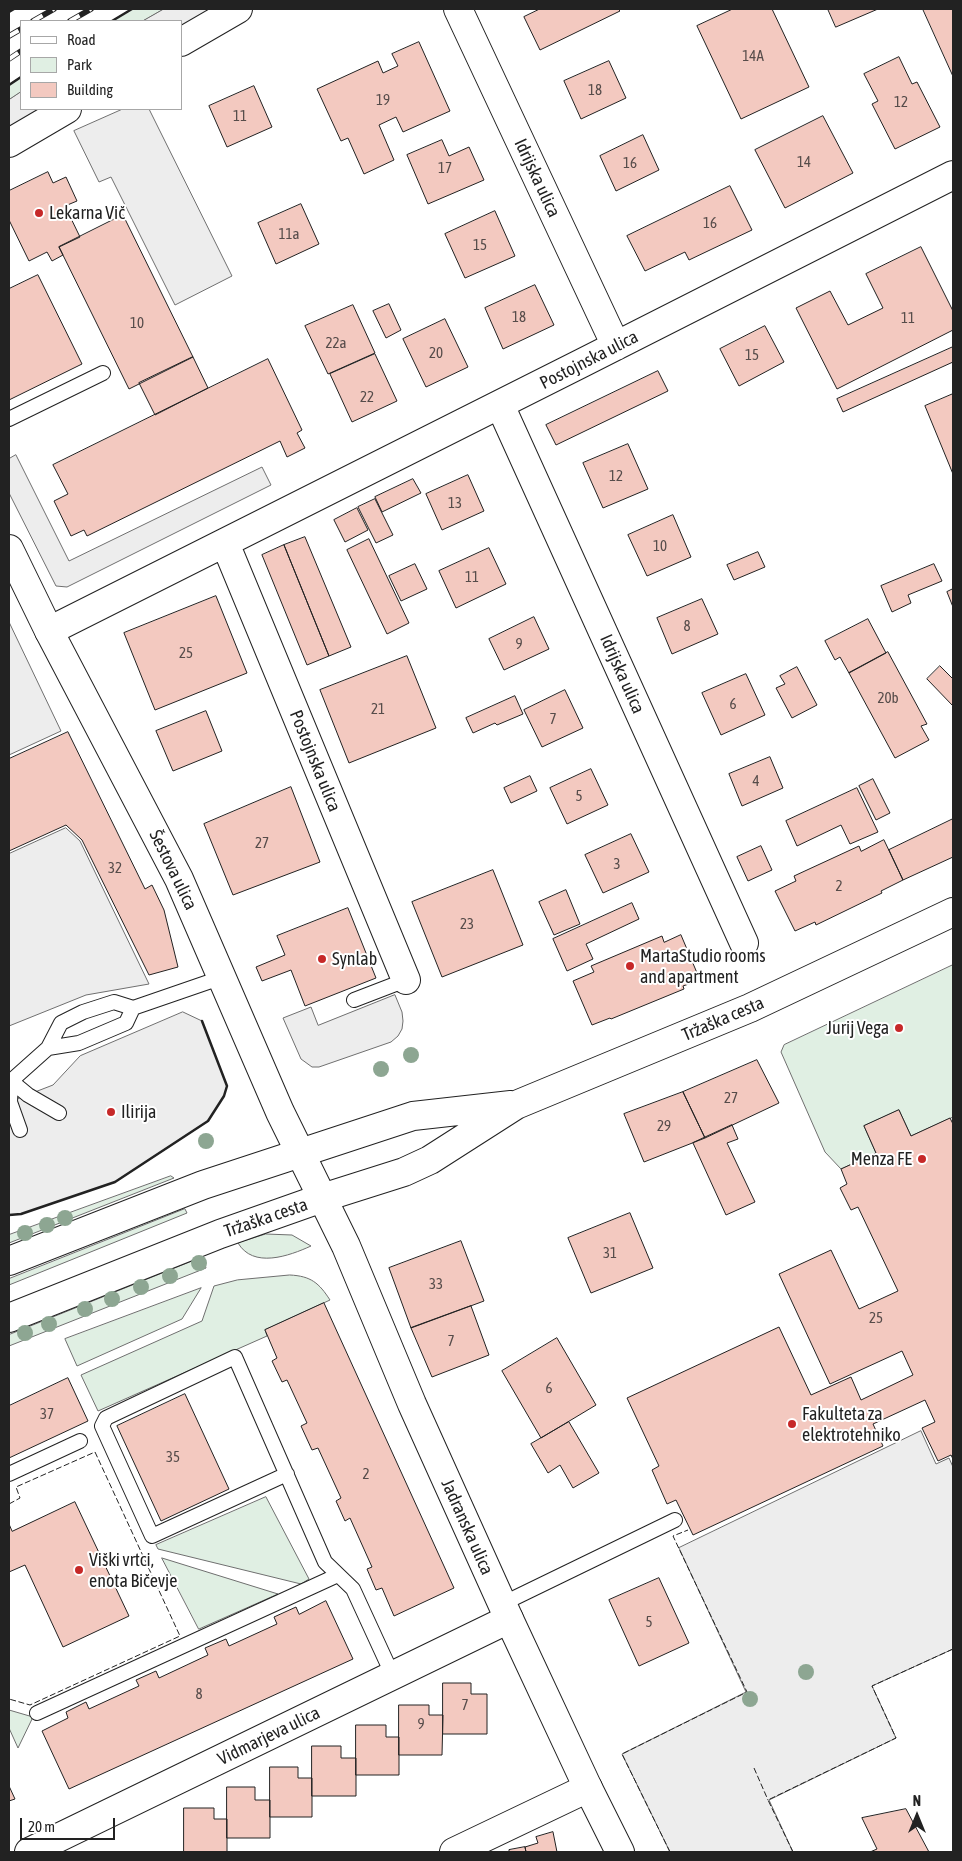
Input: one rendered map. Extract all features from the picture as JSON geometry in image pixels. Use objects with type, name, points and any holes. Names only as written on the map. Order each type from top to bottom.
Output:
[{"type":"street","points":[[182,41],[238,9]]},
{"type":"street","name":"Idrijska ulica","points":[[458,9],[616,346]]},
{"type":"street","points":[[9,143],[65,110]]},
{"type":"street","name":"Postojnska ulica","points":[[49,631],[953,175]]},
{"type":"street","name":"Idrijska ulica","points":[[500,405],[744,943]]},
{"type":"street","name":"Postojnska ulica","points":[[225,542],[406,980]]},
{"type":"street","name":"Šestova ulica","points":[[9,549],[49,631],[179,879],[280,1112],[322,1198]]},
{"type":"street","name":"Tržaška cesta","points":[[9,1318],[191,1245],[322,1198],[404,1172],[430,1160],[516,1105],[750,1008],[953,912]]},
{"type":"street","name":"Tržaška cesta","points":[[9,1260],[203,1184],[413,1116],[516,1105]]},
{"type":"street","name":"Jadranska ulica","points":[[322,1198],[346,1246],[412,1404],[505,1612],[620,1852]]},
{"type":"street","name":"Vidmarjeva ulica","points":[[29,1852],[393,1676],[505,1612]]},
{"type":"street","points":[[454,1852],[588,1788]]},
{"type":"lane","points":[[9,418],[103,373]]},
{"type":"lane","points":[[20,1130],[10,1102],[10,1081],[48,1048],[62,1023],[83,1012],[114,1002],[133,1008],[223,977]]},
{"type":"lane","points":[[354,1000],[406,980]]},
{"type":"lane","points":[[48,1048],[79,1043],[126,1023],[133,1008]]},
{"type":"lane","points":[[10,1081],[28,1095],[58,1113]]},
{"type":"lane","points":[[287,1474],[152,1536],[102,1426],[106,1418],[235,1357],[287,1474],[325,1562],[352,1589],[393,1676]]},
{"type":"lane","points":[[9,1474],[80,1441]]},
{"type":"lane","points":[[505,1612],[675,1520]]},
{"type":"lane","points":[[37,1713],[338,1574]]},
{"type":"green space","points":[[132,9],[164,9],[145,20],[114,20]]},
{"type":"green space","points":[[20,78],[20,93],[9,100],[9,85]]},
{"type":"green space","points":[[953,965],[953,1117],[911,1136],[899,1110],[864,1126],[876,1153],[841,1169],[825,1152],[781,1052],[784,1045]]},
{"type":"green space","points":[[171,1176],[174,1178],[9,1243],[9,1235]]},
{"type":"green space","points":[[185,1209],[187,1213],[9,1285],[9,1279]]},
{"type":"green space","points":[[266,1234],[292,1235],[311,1246],[282,1256],[262,1258],[253,1256],[245,1251],[238,1243]]},
{"type":"green space","points":[[203,1257],[206,1268],[9,1346],[9,1335]]},
{"type":"green space","points":[[290,1275],[304,1277],[314,1282],[330,1300],[265,1330],[267,1336],[98,1411],[81,1375],[202,1321],[214,1286],[237,1280]]},
{"type":"green space","points":[[201,1288],[182,1319],[77,1366],[65,1339]]},
{"type":"green space","points":[[266,1497],[309,1579],[301,1584],[158,1549],[156,1545]]},
{"type":"green space","points":[[162,1558],[278,1594],[199,1629]]},
{"type":"green space","points":[[9,1710],[33,1717],[18,1748],[9,1728]]},
{"type":"shaded area","points":[[164,9],[212,9],[182,26],[182,20],[145,20]]},
{"type":"shaded area","points":[[20,93],[20,110],[40,110],[9,128],[9,100]]},
{"type":"shaded area","points":[[121,110],[149,110],[232,276],[175,305],[111,177],[99,182],[74,131]]},
{"type":"shaded area","points":[[16,455],[69,561],[262,467],[271,485],[67,587],[56,586],[9,493],[9,459]]},
{"type":"shaded area","points":[[9,622],[61,731],[9,755]]},
{"type":"shaded area","points":[[66,828],[80,841],[149,984],[86,995],[9,1026],[9,854]]},
{"type":"shaded area","points":[[395,995],[402,1012],[403,1021],[402,1029],[398,1036],[391,1042],[319,1067],[312,1067],[301,1059],[283,1018],[311,1007],[318,1025]]},
{"type":"shaded area","name":"Ilirija","points":[[183,1012],[202,1021],[227,1086],[224,1096],[208,1121],[115,1182],[21,1214],[9,1215],[9,1102],[53,1085],[80,1056]]},
{"type":"shaded area","points":[[921,1431],[936,1464],[949,1458],[953,1467],[953,1649],[872,1686],[896,1738],[769,1800],[793,1852],[670,1852],[622,1754],[746,1692],[679,1548]]},
{"type":"building","points":[[540,9],[618,9],[620,11],[540,50],[524,17]]},
{"type":"building","points":[[733,9],[772,9],[809,87],[741,119],[697,26]]},
{"type":"building","points":[[828,9],[878,9],[836,27]]},
{"type":"building","points":[[923,9],[953,9],[953,76]]},
{"type":"building","points":[[419,42],[450,111],[403,132],[396,117],[379,125],[394,160],[364,174],[348,138],[341,141],[317,89],[378,61],[383,73],[398,66],[392,54]]},
{"type":"building","points":[[899,57],[912,84],[917,82],[940,127],[895,149],[872,104],[878,101],[864,74]]},
{"type":"building","points":[[609,61],[626,98],[581,119],[564,81]]},
{"type":"building","points":[[254,86],[272,127],[227,147],[209,106]]},
{"type":"building","points":[[823,116],[853,173],[785,208],[755,150]]},
{"type":"building","points":[[643,135],[659,170],[616,191],[600,156]]},
{"type":"building","points":[[442,140],[449,156],[469,147],[484,180],[428,204],[407,155]]},
{"type":"building","name":"Lekarna Vič","points":[[48,172],[53,183],[66,177],[77,201],[65,206],[80,237],[59,247],[63,255],[52,261],[47,252],[29,261],[9,220],[9,191]]},
{"type":"building","points":[[730,186],[752,230],[689,260],[685,252],[645,271],[627,236]]},
{"type":"building","points":[[301,204],[319,244],[276,264],[258,223]]},
{"type":"building","points":[[495,211],[515,256],[465,278],[445,234]]},
{"type":"building","points":[[123,215],[193,357],[129,389],[59,247]]},
{"type":"building","points":[[921,247],[953,311],[953,330],[837,389],[796,308],[830,291],[848,325],[883,308],[866,274]]},
{"type":"building","points":[[38,275],[82,364],[9,400],[9,289]]},
{"type":"building","points":[[535,285],[554,325],[503,349],[485,308]]},
{"type":"building","points":[[389,304],[401,330],[386,338],[373,311]]},
{"type":"building","points":[[353,305],[375,353],[328,374],[305,326]]},
{"type":"building","points":[[445,319],[468,367],[426,387],[403,339]]},
{"type":"building","points":[[765,326],[784,362],[739,386],[720,349]]},
{"type":"building","points":[[953,347],[953,362],[843,412],[837,399]]},
{"type":"building","points":[[375,354],[397,401],[352,422],[330,374]]},
{"type":"building","points":[[193,357],[208,388],[155,415],[139,383]]},
{"type":"building","points":[[268,359],[302,430],[297,433],[305,448],[287,457],[280,441],[87,536],[84,530],[71,536],[54,501],[68,494],[53,465]]},
{"type":"building","points":[[658,371],[668,391],[556,445],[546,425]]},
{"type":"building","points":[[953,394],[953,474],[925,406]]},
{"type":"building","points":[[628,444],[648,489],[603,508],[583,463]]},
{"type":"building","points":[[468,475],[484,511],[442,530],[426,494]]},
{"type":"building","points":[[413,479],[421,493],[382,512],[375,497]]},
{"type":"building","points":[[375,499],[393,535],[376,543],[358,507]]},
{"type":"building","points":[[357,508],[368,530],[345,542],[334,520]]},
{"type":"building","points":[[673,515],[691,557],[647,576],[628,535]]},
{"type":"building","points":[[305,537],[351,647],[329,656],[284,545]]},
{"type":"building","points":[[369,539],[409,623],[387,634],[347,550]]},
{"type":"building","points":[[284,545],[329,656],[307,665],[262,555]]},
{"type":"building","points":[[489,548],[506,584],[456,608],[439,571]]},
{"type":"building","points":[[758,552],[765,567],[734,580],[727,565]]},
{"type":"building","points":[[415,564],[427,589],[401,601],[389,576]]},
{"type":"building","points":[[934,564],[942,581],[908,595],[911,603],[892,612],[881,586]]},
{"type":"building","points":[[953,589],[953,607],[947,592]]},
{"type":"building","points":[[216,596],[247,673],[155,710],[124,633]]},
{"type":"building","points":[[702,599],[718,634],[672,654],[657,618]]},
{"type":"building","points":[[534,617],[549,649],[504,670],[489,639]]},
{"type":"building","points":[[868,619],[886,653],[849,673],[840,657],[835,660],[825,641]]},
{"type":"building","points":[[888,652],[927,724],[921,726],[929,740],[895,758],[849,673]]},
{"type":"building","points":[[407,656],[436,728],[349,763],[320,690]]},
{"type":"building","points":[[940,666],[953,679],[953,706],[927,679]]},
{"type":"building","points":[[797,667],[817,705],[792,718],[776,688],[785,684],[780,676]]},
{"type":"building","points":[[746,674],[765,715],[721,735],[702,693]]},
{"type":"building","points":[[565,690],[583,728],[542,747],[524,710]]},
{"type":"building","points":[[515,696],[523,714],[497,725],[495,723],[473,733],[466,718]]},
{"type":"building","points":[[206,711],[222,751],[173,771],[156,731]]},
{"type":"building","points":[[68,732],[145,889],[152,885],[164,910],[178,967],[149,975],[82,840],[66,825],[9,851],[9,759]]},
{"type":"building","points":[[770,757],[783,788],[742,806],[729,774]]},
{"type":"building","points":[[591,769],[608,805],[567,824],[550,788]]},
{"type":"building","points":[[530,776],[537,791],[511,803],[504,788]]},
{"type":"building","points":[[873,779],[890,813],[876,820],[859,786]]},
{"type":"building","points":[[291,787],[320,862],[233,895],[204,824]]},
{"type":"building","points":[[857,788],[878,832],[850,844],[841,825],[797,846],[786,821]]},
{"type":"building","points":[[953,819],[953,857],[903,880],[889,850]]},
{"type":"building","points":[[631,834],[649,872],[603,893],[585,855]]},
{"type":"building","points":[[884,840],[903,880],[881,891],[882,893],[816,925],[815,922],[795,931],[775,891],[796,881],[794,876],[859,846],[861,851]]},
{"type":"building","points":[[761,846],[772,870],[748,881],[737,857]]},
{"type":"building","points":[[493,870],[523,945],[442,977],[412,902]]},
{"type":"building","points":[[566,890],[580,924],[554,935],[539,902]]},
{"type":"building","points":[[632,903],[639,919],[586,944],[593,959],[567,971],[553,939]]},
{"type":"building","name":"Synlab","points":[[348,908],[376,978],[305,1006],[291,970],[262,981],[256,967],[285,955],[277,936]]},
{"type":"building","points":[[681,935],[700,980],[683,986],[684,989],[592,1025],[573,981],[594,972],[591,966],[662,936],[664,942]]},
{"type":"building","points":[[757,1060],[779,1103],[705,1138],[683,1092]]},
{"type":"building","points":[[683,1092],[705,1138],[644,1162],[624,1114]]},
{"type":"building","name":"Fakulteta za elektrotehniko","points":[[899,1110],[911,1136],[950,1118],[953,1124],[953,1459],[951,1455],[938,1461],[922,1428],[935,1422],[925,1400],[873,1424],[883,1446],[693,1535],[676,1500],[667,1504],[652,1470],[659,1466],[627,1398],[779,1327],[811,1395],[851,1377],[861,1400],[913,1375],[902,1351],[830,1384],[779,1274],[831,1250],[859,1309],[898,1291],[858,1207],[851,1210],[840,1188],[847,1184],[841,1169],[876,1153],[864,1126]]},
{"type":"building","points":[[732,1125],[738,1139],[727,1143],[755,1202],[726,1215],[693,1143]]},
{"type":"building","points":[[630,1213],[653,1268],[591,1293],[568,1238]]},
{"type":"building","points":[[461,1241],[484,1301],[411,1328],[389,1268]]},
{"type":"building","points":[[324,1303],[454,1588],[394,1616],[382,1588],[376,1590],[367,1569],[372,1567],[350,1518],[345,1521],[336,1501],[341,1498],[318,1448],[312,1450],[301,1426],[307,1423],[287,1380],[282,1382],[272,1361],[277,1358],[265,1330]]},
{"type":"building","points":[[471,1306],[489,1355],[432,1377],[411,1328]]},
{"type":"building","points":[[557,1338],[596,1405],[541,1438],[502,1371]]},
{"type":"building","points":[[68,1378],[88,1421],[9,1458],[9,1406]]},
{"type":"building","points":[[185,1394],[229,1489],[161,1521],[117,1426]]},
{"type":"building","points":[[569,1422],[599,1473],[573,1488],[560,1465],[548,1473],[531,1444]]},
{"type":"building","points":[[75,1502],[129,1616],[63,1647],[25,1565],[9,1572],[9,1524],[12,1531]]},
{"type":"building","points":[[659,1578],[689,1643],[639,1666],[609,1600]]},
{"type":"building","points":[[326,1601],[353,1659],[69,1789],[42,1731],[68,1718],[66,1712],[86,1702],[89,1709],[139,1686],[136,1680],[156,1671],[159,1678],[208,1655],[205,1648],[226,1639],[229,1646],[277,1624],[274,1617],[296,1607],[299,1614]]},
{"type":"building","points":[[443,1683],[471,1683],[471,1694],[487,1694],[487,1734],[443,1734]]},
{"type":"building","points":[[399,1705],[429,1705],[429,1715],[443,1715],[442,1755],[399,1755]]},
{"type":"building","points":[[356,1725],[386,1725],[386,1737],[399,1737],[399,1775],[356,1775]]},
{"type":"building","points":[[312,1746],[341,1746],[341,1758],[356,1758],[356,1796],[312,1796]]},
{"type":"building","points":[[270,1767],[298,1767],[298,1778],[312,1778],[312,1817],[270,1817]]},
{"type":"building","points":[[9,1786],[15,1799],[9,1801]]},
{"type":"building","points":[[227,1787],[255,1787],[255,1800],[270,1800],[270,1838],[227,1838]]},
{"type":"building","points":[[184,1808],[214,1808],[214,1819],[227,1819],[227,1852],[184,1852]]},
{"type":"building","points":[[906,1809],[929,1852],[870,1852],[877,1849],[862,1818]]},
{"type":"building","points":[[553,1832],[557,1852],[526,1852],[525,1847],[538,1843],[536,1837]]},
{"type":"building","points":[[525,1847],[526,1852],[509,1852],[509,1850]]},
{"type":"railway","points":[[35,20],[54,9]]},
{"type":"railway","points":[[72,20],[91,9]]},
{"type":"railway","points":[[9,36],[20,30]]},
{"type":"railway","points":[[9,59],[20,52]]},
{"type":"fence","points":[[9,1504],[20,1498],[16,1487],[95,1452],[180,1636],[30,1705],[9,1699]]},
{"type":"fence","points":[[670,1852],[622,1754],[747,1692],[673,1536],[688,1530]]},
{"type":"fence","points":[[793,1852],[768,1800],[896,1738],[872,1686],[953,1649]]},
{"type":"fence","points":[[754,1768],[768,1800]]},
{"type":"wall","points":[[9,12],[14,9]]},
{"type":"wall","points":[[114,20],[132,9]]},
{"type":"wall","points":[[9,85],[20,78]]},
{"type":"wall","points":[[9,1215],[21,1214],[115,1182],[208,1121],[224,1096],[227,1086],[202,1021]]},
{"type":"place","name":"Lekarna Vič","points":[[39,213]]},
{"type":"place","name":"Synlab","points":[[322,959]]},
{"type":"place","name":"MartaStudio rooms and apartment","points":[[630,966]]},
{"type":"place","name":"Jurij Vega","points":[[899,1028]]},
{"type":"place","name":"Ilirija","points":[[111,1112]]},
{"type":"place","name":"Menza FE","points":[[922,1159]]},
{"type":"place","name":"Fakulteta za elektrotehniko","points":[[792,1424]]},
{"type":"place","name":"Viški vrtci, enota Bičevje","points":[[79,1570]]}]
